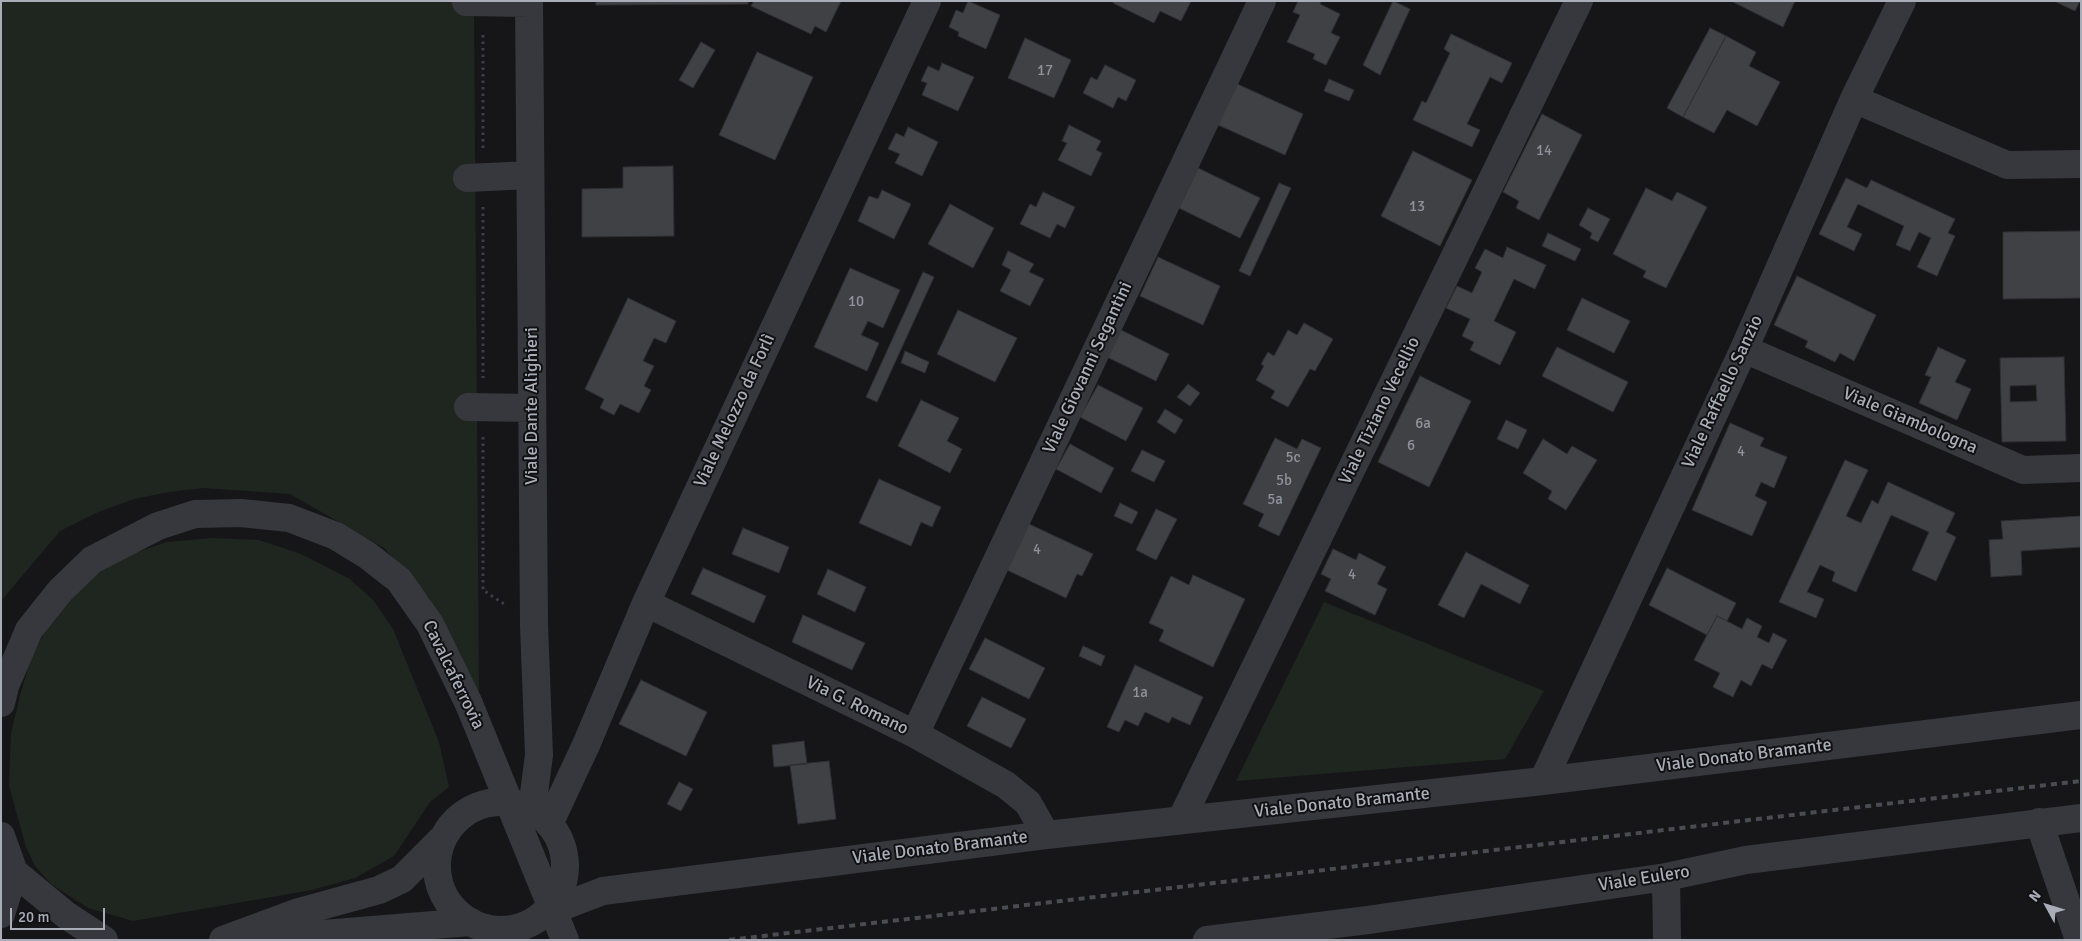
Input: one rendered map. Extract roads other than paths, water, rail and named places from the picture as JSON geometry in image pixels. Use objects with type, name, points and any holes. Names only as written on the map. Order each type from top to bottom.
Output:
[{"type":"street","name":"Viale Melozzo da Forlì","points":[[540,817],[586,746],[646,603],[927,1]]},
{"type":"street","name":"Viale Giovanni Segantini","points":[[914,734],[1262,1]]},
{"type":"street","name":"Viale Tiziano Vecellio","points":[[1181,820],[1579,1]]},
{"type":"street","name":"Viale Raffaello Sanzio","points":[[1543,781],[1744,349],[1854,99],[1902,1]]},
{"type":"street","points":[[474,2],[529,2]]},
{"type":"street","name":"Viale Dante Alighieri","points":[[529,2],[534,625],[540,817]]},
{"type":"street","points":[[1854,99],[2007,165],[2081,164]]},
{"type":"street","points":[[475,178],[530,175]]},
{"type":"street","name":"Viale Giambologna","points":[[1744,349],[2023,470],[2081,468]]},
{"type":"street","points":[[475,407],[532,408]]},
{"type":"street","name":"Cavalcaferrovia","points":[[1,703],[5,686],[29,630],[60,591],[92,560],[158,526],[195,514],[241,513],[289,518],[336,536],[367,555],[399,580],[430,624],[469,704],[565,940]]},
{"type":"street","name":"Via G. Romano","points":[[646,603],[914,734],[1018,794],[1028,803],[1046,835]]},
{"type":"street","name":"Viale Donato Bramante","points":[[543,914],[603,891],[1046,835],[1543,781],[2081,715]]},
{"type":"street","points":[[223,940],[299,912],[379,890],[402,879],[443,838],[455,821],[472,809],[491,802],[512,802],[540,817],[560,841],[565,861],[563,881],[556,899],[543,914],[527,924],[508,929],[489,929],[471,922],[455,911],[444,896],[438,877],[437,858],[443,838]]},
{"type":"street","name":"Viale Eulero","points":[[1207,940],[1369,930],[1666,878],[1746,860],[2081,818]]},
{"type":"street","points":[[2039,822],[2079,940]]},
{"type":"street","points":[[1,836],[14,872],[66,915],[104,940]]},
{"type":"street","points":[[565,861],[582,879],[603,891]]},
{"type":"street","points":[[1,914],[14,872]]},
{"type":"street","points":[[1666,878],[1667,940]]},
{"type":"street","points":[[247,940],[471,922]]},
{"type":"railway","points":[[729,940],[2081,781]]}]
